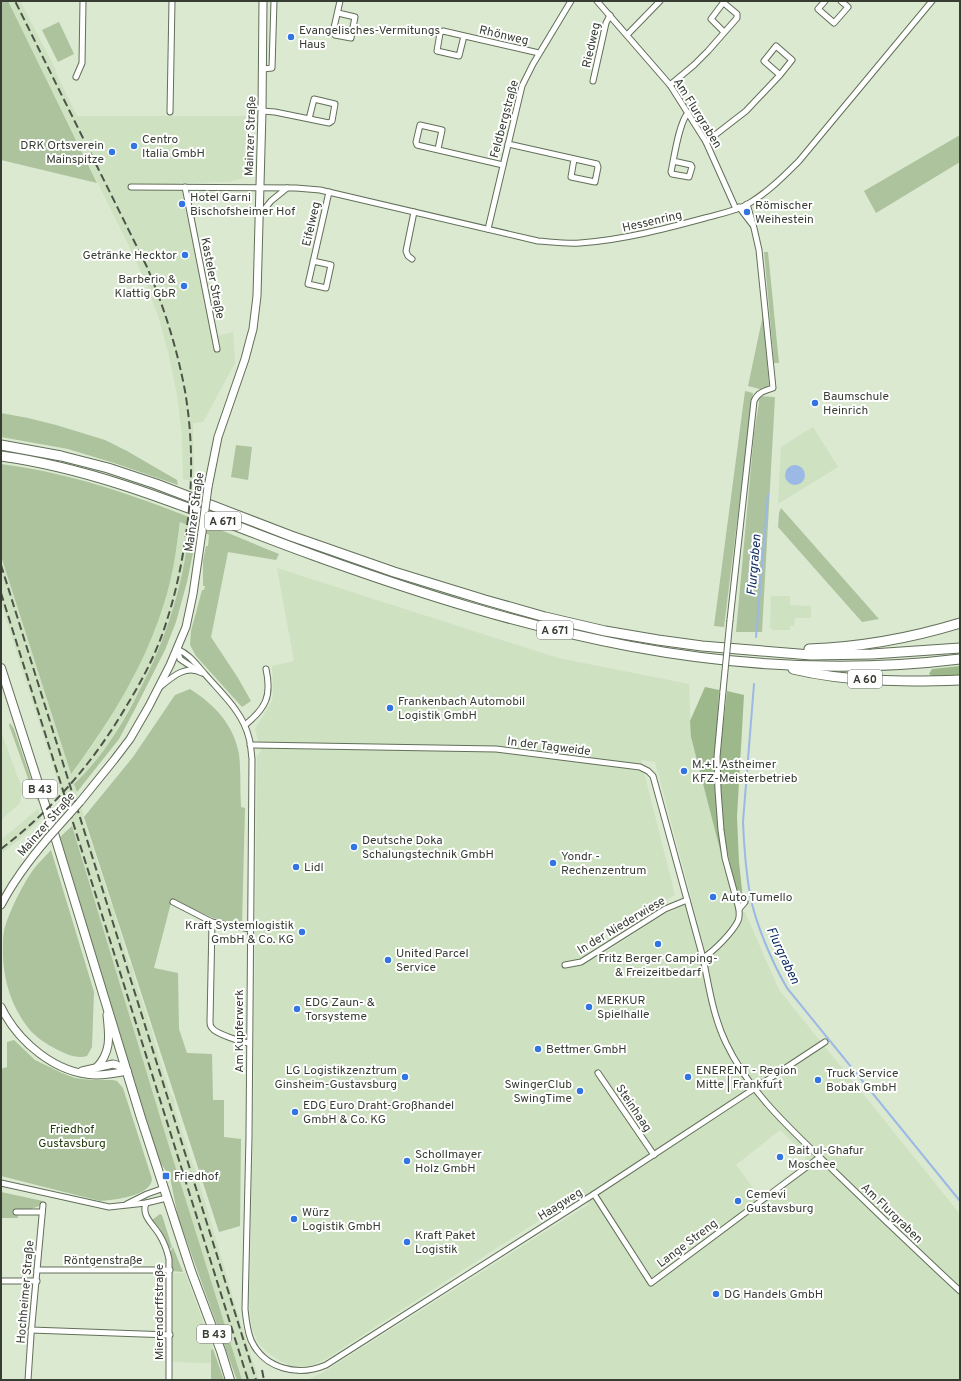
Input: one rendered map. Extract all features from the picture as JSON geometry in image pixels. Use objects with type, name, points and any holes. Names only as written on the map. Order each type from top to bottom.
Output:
[{"type":"highway","name":"A 671","points":[[1,445],[62,456],[132,475],[342,554],[507,607],[575,624],[643,638],[695,646],[745,650],[842,655],[903,653],[960,648]]},
{"type":"highway","name":"A 671","points":[[1,456],[61,466],[105,478],[346,567],[513,620],[575,635],[644,649],[695,657],[772,664]]},
{"type":"highway","name":"A 671","points":[[745,650],[829,648],[892,640],[938,630],[960,623]]},
{"type":"highway","name":"A 60","points":[[772,664],[862,666],[960,659]]},
{"type":"highway","name":"A 60","points":[[772,664],[819,675],[848,678],[960,680]]},
{"type":"main road","name":"Mainzer Straße","points":[[1,905],[13,882],[27,861],[80,802],[130,738],[159,689],[186,627],[193,594],[208,487],[218,437],[245,359],[253,329],[257,296],[263,69],[263,1]]},
{"type":"main road","name":"B 43","points":[[1,668],[49,817],[106,1007],[190,1271],[221,1351],[230,1380]]},
{"type":"main road","points":[[1,1007],[16,1031],[35,1049],[60,1066],[78,1072],[96,1071],[112,1074],[127,1071]]},
{"type":"main road","points":[[96,1071],[102,1062],[108,1047],[106,1007]]},
{"type":"street","points":[[76,77],[82,63],[83,1]]},
{"type":"street","points":[[170,112],[172,1]]},
{"type":"street","points":[[263,69],[272,68],[274,1]]},
{"type":"street","points":[[338,12],[355,17],[351,38],[334,34],[338,12],[340,1]]},
{"type":"street","name":"Feldbergstraße","points":[[488,229],[522,86],[539,53],[571,1]]},
{"type":"street","name":"Am Flurgraben","points":[[597,1],[670,85],[706,142],[738,208],[754,228]]},
{"type":"street","points":[[627,35],[660,1]]},
{"type":"street","points":[[825,1],[818,10],[834,23],[848,7],[841,1]]},
{"type":"street","name":"Hessenring","points":[[260,188],[320,190],[538,241],[580,243],[621,238],[676,226],[738,208],[767,192],[782,179],[799,161],[932,1]]},
{"type":"street","points":[[670,85],[708,51],[724,32],[737,16],[737,14],[723,3],[711,19],[724,32]]},
{"type":"street","name":"Riedweg","points":[[593,81],[606,23],[610,15]]},
{"type":"street","name":"Rhönweg","points":[[464,36],[459,56],[437,51],[441,31],[464,36],[539,53]]},
{"type":"street","points":[[706,142],[746,111],[780,75],[792,60],[776,46],[764,61],[780,75]]},
{"type":"street","points":[[262,111],[331,122],[335,104],[314,99],[309,118]]},
{"type":"street","points":[[673,161],[691,165],[689,177],[671,174],[673,161],[682,122],[688,113]]},
{"type":"street","points":[[438,149],[442,130],[420,125],[416,144],[503,164]]},
{"type":"street","points":[[508,144],[574,159],[598,165],[595,182],[571,177],[574,159]]},
{"type":"street","points":[[131,187],[260,188]]},
{"type":"street","name":"Kasteler Straße","points":[[184,187],[217,349]]},
{"type":"street","points":[[259,217],[271,201],[288,188]]},
{"type":"street","name":"Eifelweg","points":[[313,261],[331,265],[326,288],[308,284],[313,261],[329,192]]},
{"type":"street","points":[[703,958],[727,935],[737,922],[739,916],[739,908],[725,858],[721,830],[717,757],[730,620],[754,401],[756,396],[760,393],[773,388],[759,250],[747,204]]},
{"type":"street","points":[[412,259],[408,256],[406,251],[414,212]]},
{"type":"street","name":"Am Kupferwerk","points":[[177,649],[180,659],[196,670],[205,674]]},
{"type":"street","name":"Am Kupferwerk","points":[[177,649],[190,657],[225,696],[245,725],[250,746],[252,759],[245,1309],[251,1341],[266,1359],[278,1366],[301,1371]]},
{"type":"street","points":[[245,725],[260,711],[267,699],[266,669]]},
{"type":"street","points":[[159,689],[177,674],[189,670],[196,670]]},
{"type":"street","name":"In der Tagweide","points":[[250,746],[496,749],[640,767],[648,771],[653,776],[703,958]]},
{"type":"street","name":"In der Niederwiese","points":[[565,965],[582,962],[665,909],[687,900]]},
{"type":"street","points":[[173,902],[212,922],[250,929]]},
{"type":"street","points":[[739,908],[745,902]]},
{"type":"street","points":[[212,922],[211,1026],[215,1031],[249,1043]]},
{"type":"street","name":"Am Flurgraben","points":[[703,958],[714,1012],[721,1032],[731,1052],[754,1089],[820,1157],[960,1291]]},
{"type":"street","name":"Haagweg","points":[[301,1371],[326,1365],[594,1194],[824,1042]]},
{"type":"street","name":"Steinhaag","points":[[598,1073],[654,1155]]},
{"type":"street","name":"Lange Streng","points":[[594,1194],[650,1283],[820,1157]]},
{"type":"street","points":[[1,1183],[109,1207],[146,1203],[167,1198]]},
{"type":"street","points":[[124,1206],[147,1194],[164,1188]]},
{"type":"street","name":"Mierendorffstraße","points":[[146,1203],[145,1213],[160,1235],[166,1247],[169,1259],[169,1380]]},
{"type":"street","name":"Hochheimer Straße","points":[[28,1380],[31,1330],[43,1205]]},
{"type":"street","points":[[16,1212],[42,1212]]},
{"type":"street","name":"Röntgenstraße","points":[[37,1270],[170,1270]]},
{"type":"street","points":[[1,1281],[36,1281]]},
{"type":"street","points":[[31,1330],[170,1334]]},
{"type":"shaded area","points":[[8,1],[20,1],[55,68],[77,116],[248,116],[246,177],[229,182],[180,183],[212,337],[233,332],[235,363],[203,422],[193,423],[194,482],[183,479],[182,435],[177,395],[160,322],[148,288],[130,248]]},
{"type":"shaded area","points":[[813,427],[838,467],[778,504],[781,447]]},
{"type":"shaded area","points":[[181,522],[190,526],[187,550],[181,582],[170,621],[158,652],[144,683],[109,743],[86,774],[74,785],[84,817],[83,818],[111,904],[113,906],[129,963],[132,967],[152,1031],[170,1093],[174,1099],[175,1109],[196,1171],[239,1318],[259,1380],[242,1380],[168,1143],[72,826],[1,603],[1,556],[71,774],[97,739],[134,677],[170,581]]},
{"type":"shaded area","points":[[277,568],[558,658],[689,684],[691,737],[736,912],[745,912],[779,990],[960,1214],[960,1380],[285,1380],[309,1379],[324,1372],[589,1204],[583,1192],[329,1357],[314,1365],[291,1366],[280,1361],[267,1352],[257,1341],[252,1329],[249,1300],[253,1139],[257,756],[261,751],[255,729],[272,701],[272,666],[294,661]],"holes":[[[641,760],[655,762],[692,901],[663,915],[595,959],[588,947],[675,895]],[[780,1130],[806,1155],[805,1162],[760,1197],[736,1165]]]},
{"type":"shaded area","points":[[771,596],[790,596],[790,605],[811,606],[811,618],[795,618],[794,626],[790,626],[790,630],[773,630],[770,627]]},
{"type":"shaded area","points":[[960,666],[960,676],[932,676],[929,674],[932,669]]},
{"type":"shaded area","points":[[705,687],[719,690],[715,772],[720,838],[736,912],[691,737],[690,721]]},
{"type":"shaded area","points":[[727,691],[744,695],[737,817],[739,862],[743,899],[741,900],[730,865],[721,812],[721,750]]},
{"type":"shaded area","points":[[1,731],[22,789],[20,803],[1,820]]},
{"type":"shaded area","points":[[38,809],[41,819],[1,854],[1,840]]},
{"type":"shaded area","points":[[172,1273],[185,1273],[213,1349],[211,1350],[211,1363],[172,1362]]},
{"type":"green space","points":[[1,1],[8,1],[97,183],[1,160]]},
{"type":"green space","points":[[59,22],[74,54],[58,62],[42,30]]},
{"type":"green space","points":[[960,135],[960,162],[876,213],[864,191]]},
{"type":"green space","points":[[764,252],[768,252],[779,363],[774,363]]},
{"type":"green space","points":[[763,315],[769,385],[760,389],[748,386]]},
{"type":"green space","points":[[745,391],[753,393],[724,627],[714,626]]},
{"type":"green space","points":[[760,396],[775,397],[762,632],[736,632],[754,434]]},
{"type":"green space","points":[[1,413],[56,425],[105,440],[177,480],[178,485],[68,449],[1,437]]},
{"type":"green space","points":[[236,445],[252,447],[248,480],[231,477]]},
{"type":"green space","points":[[1,464],[73,478],[108,488],[177,512],[279,554],[276,560],[228,552],[211,637],[251,701],[242,707],[196,656],[190,645],[191,631],[202,590],[204,590],[205,586],[203,586],[203,561],[206,546],[208,546],[209,535],[195,529],[193,553],[187,582],[176,622],[165,650],[119,739],[77,792],[74,784],[99,757],[113,737],[132,705],[153,662],[177,597],[187,551],[190,526],[180,522],[175,560],[170,582],[153,634],[142,659],[117,706],[71,774],[1,556]]},
{"type":"green space","points":[[781,508],[879,619],[862,622],[778,527]]},
{"type":"green space","points":[[190,689],[207,701],[222,716],[233,734],[239,754],[241,807],[245,808],[242,924],[213,918],[172,899],[154,968],[178,973],[179,1029],[187,1053],[212,1054],[213,1100],[224,1100],[224,1137],[241,1139],[240,1226],[219,1232],[84,817],[133,757],[175,695]]},
{"type":"green space","points":[[10,723],[14,729],[39,803],[34,795],[9,725]]},
{"type":"green space","points":[[72,826],[168,1143],[242,1380],[237,1380],[178,1217],[169,1172],[166,1171],[159,1161],[60,837]]},
{"type":"green space","points":[[51,850],[94,992],[92,1047],[87,1056],[83,1057],[71,1056],[56,1049],[41,1040],[29,1029],[22,1020],[12,1000],[8,990],[4,968],[3,937],[8,917],[19,893],[31,873]]},
{"type":"green space","name":"Friedhof Gustavsburg","points":[[14,1040],[35,1060],[62,1073],[75,1078],[117,1081],[123,1088],[152,1179],[150,1185],[139,1193],[131,1196],[114,1200],[100,1201],[1,1176],[1,1069],[7,1067],[7,1042]]},
{"type":"green space","points":[[1,1192],[43,1201],[42,1205],[31,1209],[17,1210],[18,1218],[1,1218]]},
{"type":"green space","points":[[160,1214],[162,1215],[172,1247],[170,1249],[160,1229],[152,1220]]},
{"type":"green space","points":[[173,1247],[183,1272],[172,1271],[170,1252]]},
{"type":"green space","points":[[213,1349],[224,1380],[211,1380],[211,1350]]},
{"type":"water","points":[[791,465],[799,465],[805,471],[805,479],[799,485],[791,485],[785,479],[785,471]]},
{"type":"waterway","name":"Flurgraben","points":[[756,637],[768,494]]},
{"type":"waterway","name":"Flurgraben","points":[[754,684],[743,822],[745,858],[750,895],[756,919],[765,943],[787,988],[960,1201]]},
{"type":"railway","points":[[1,849],[55,801],[86,765],[114,726],[144,675],[155,653],[176,588],[186,534],[191,480],[190,427],[185,391],[174,343],[159,297],[147,267],[15,1]]},
{"type":"railway","points":[[1,565],[256,1380]]},
{"type":"railway","points":[[1,593],[248,1380]]},
{"type":"railway","points":[[262,1370],[264,1380]]},
{"type":"place","name":"Evangelisches-Vermitungs Haus","points":[[291,37]]},
{"type":"place","name":"Centro Italia GmbH","points":[[134,146]]},
{"type":"place","name":"DRK Ortsverein Mainspitze","points":[[112,152]]},
{"type":"place","name":"Hotel Garni Bischofsheimer Hof","points":[[182,204]]},
{"type":"place","name":"Römischer Weihestein","points":[[747,212]]},
{"type":"place","name":"Getränke Hecktor","points":[[185,255]]},
{"type":"place","name":"Barberio & Klattig GbR","points":[[184,286]]},
{"type":"place","name":"Baumschule Heinrich","points":[[815,403]]},
{"type":"place","name":"Frankenbach Automobil Logistik GmbH","points":[[390,708]]},
{"type":"place","name":"M.+I. Astheimer KFZ-Meisterbetrieb","points":[[684,771]]},
{"type":"place","name":"Deutsche Doka Schalungstechnik GmbH","points":[[354,847]]},
{"type":"place","name":"Yondr - Rechenzentrum","points":[[553,863]]},
{"type":"place","name":"Lidl","points":[[296,867]]},
{"type":"place","name":"Auto Tumello","points":[[713,897]]},
{"type":"place","name":"Kraft Systemlogistik GmbH & Co. KG","points":[[302,932]]},
{"type":"place","name":"Fritz Berger Camping- & Freizeitbedarf","points":[[658,944]]},
{"type":"place","name":"United Parcel Service","points":[[388,960]]},
{"type":"place","name":"MERKUR Spielhalle","points":[[589,1007]]},
{"type":"place","name":"EDG Zaun- & Torsysteme","points":[[297,1009]]},
{"type":"place","name":"Bettmer GmbH","points":[[538,1049]]},
{"type":"place","name":"LG Logistikzenztrum Ginsheim-Gustavsburg","points":[[405,1077]]},
{"type":"place","name":"ENERENT - Region Mitte | Frankfurt","points":[[688,1077]]},
{"type":"place","name":"Truck Service Bobak GmbH","points":[[818,1080]]},
{"type":"place","name":"SwingerClub SwingTime","points":[[580,1091]]},
{"type":"place","name":"EDG Euro Draht-Großhandel GmbH & Co. KG","points":[[295,1112]]},
{"type":"place","name":"Bait ul-Ghafur Moschee","points":[[780,1157]]},
{"type":"place","name":"Schollmayer Holz GmbH","points":[[407,1161]]},
{"type":"place","name":"Friedhof","points":[[166,1176]]},
{"type":"place","name":"Cemevi Gustavsburg","points":[[738,1201]]},
{"type":"place","name":"Würz Logistik GmbH","points":[[294,1219]]},
{"type":"place","name":"Kraft Paket Logistik","points":[[407,1242]]},
{"type":"place","name":"DG Handels GmbH","points":[[716,1294]]}]
